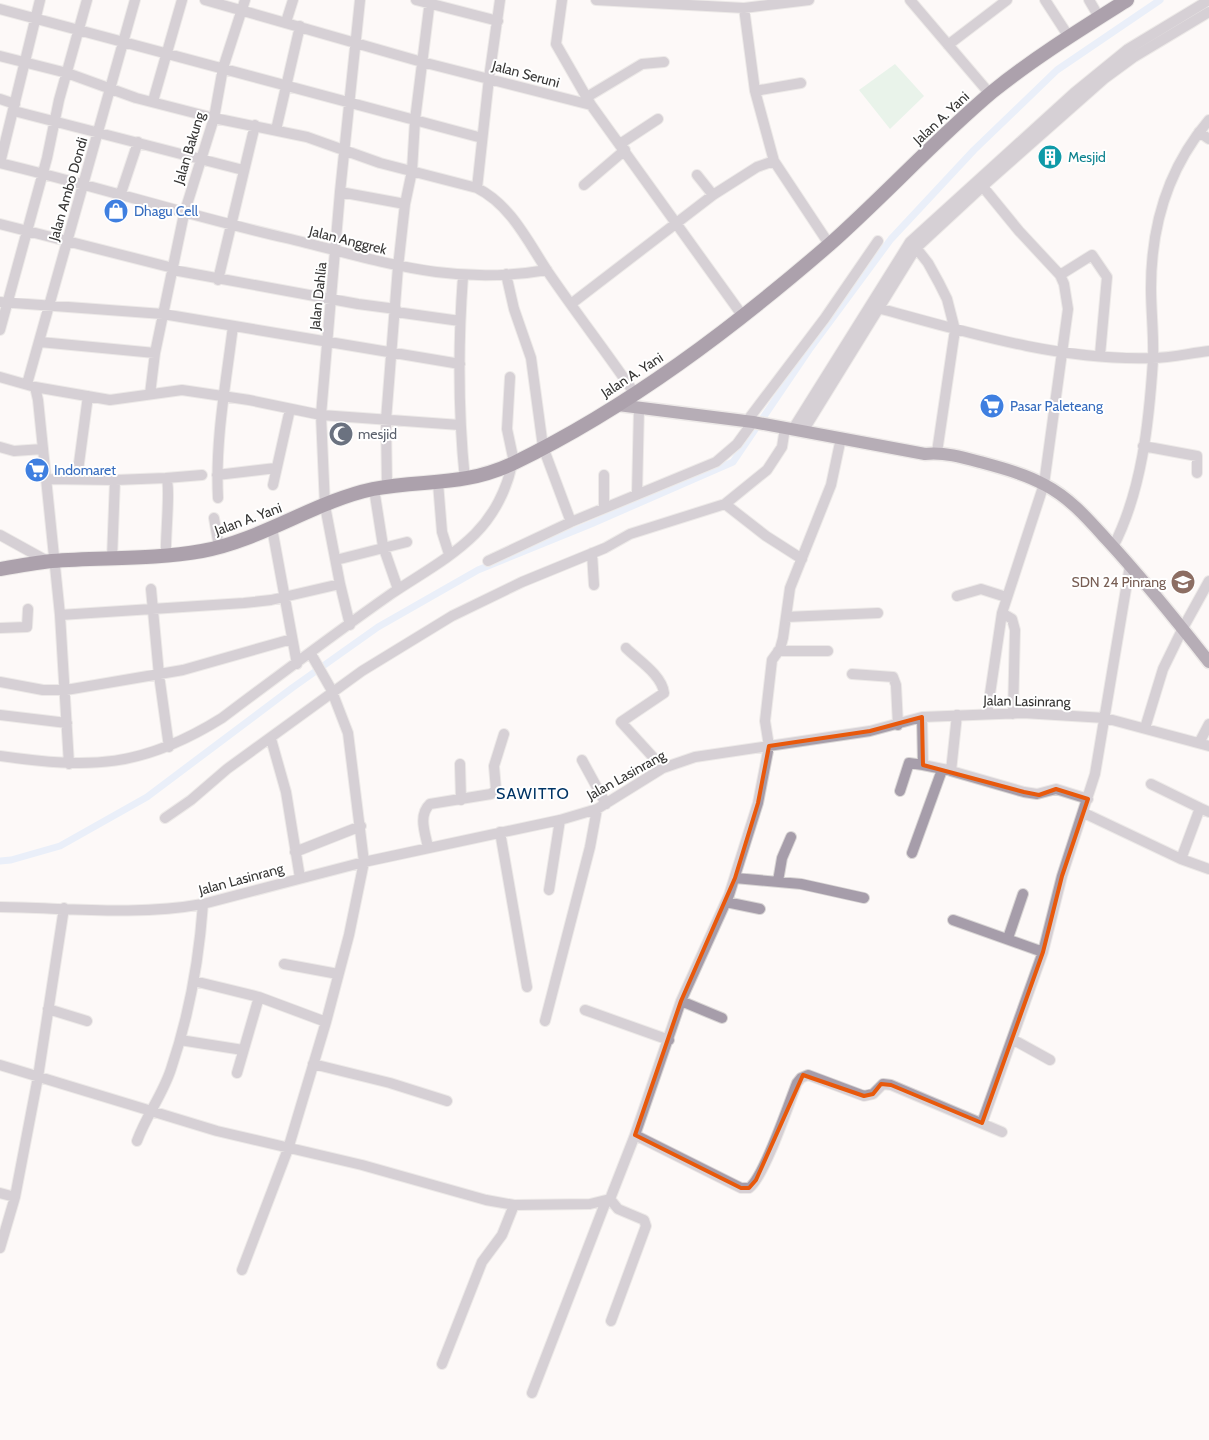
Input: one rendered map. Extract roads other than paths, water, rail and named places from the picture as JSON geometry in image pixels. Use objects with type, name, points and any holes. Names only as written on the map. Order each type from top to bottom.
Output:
[{"type":"highway","name":"Jalan A. Yani","points":[[0,569],[51,562],[200,551],[219,547],[325,506],[380,488],[465,480],[487,474],[513,463],[635,394],[742,315],[829,244],[990,94],[1069,37],[1126,0]]},
{"type":"main road","points":[[618,404],[752,422],[925,454],[937,452],[998,467],[1044,484],[1069,501],[1114,547],[1183,628],[1209,662]]},
{"type":"street","points":[[0,163],[34,18],[40,0]]},
{"type":"street","points":[[0,330],[4,302],[27,230],[87,0]]},
{"type":"street","name":"Jalan Ambo Dondi","points":[[31,386],[49,306],[135,0]]},
{"type":"street","points":[[153,101],[182,0]]},
{"type":"street","name":"Jalan Seruni","points":[[205,0],[422,62],[589,101]]},
{"type":"street","name":"Jalan Bakung","points":[[150,394],[155,353],[184,214],[214,118],[223,68],[245,0]]},
{"type":"street","points":[[286,22],[293,0]]},
{"type":"street","name":"Jalan Dahlia","points":[[350,625],[325,506],[321,415],[340,192],[346,151],[360,0]]},
{"type":"street","points":[[416,0],[498,21]]},
{"type":"street","points":[[478,188],[489,78],[500,0]]},
{"type":"street","points":[[562,0],[556,44],[589,101],[742,315]]},
{"type":"street","points":[[597,0],[708,3],[744,8],[809,0]]},
{"type":"street","points":[[910,0],[990,94]]},
{"type":"street","points":[[948,45],[1006,0]]},
{"type":"street","points":[[1045,0],[1069,37]]},
{"type":"street","points":[[1089,0],[1099,17]]},
{"type":"street","points":[[165,818],[332,691],[452,616],[522,582],[592,554],[630,534],[725,504],[767,470],[782,447],[790,429],[913,245],[1101,76],[1128,49],[1209,0]]},
{"type":"street","points":[[398,590],[383,546],[380,488],[398,267],[405,204],[412,171],[415,120],[429,2]]},
{"type":"street","points":[[744,8],[755,91],[774,160],[829,244]]},
{"type":"street","points":[[0,9],[350,101],[482,138]]},
{"type":"street","points":[[1101,76],[1209,12]]},
{"type":"street","points":[[276,130],[300,26]]},
{"type":"street","points":[[0,56],[67,73],[111,90],[214,118],[276,130],[346,151],[380,164],[478,188],[502,206],[523,232],[546,270],[635,394]]},
{"type":"street","points":[[589,101],[642,64],[664,62]]},
{"type":"street","points":[[755,91],[801,83]]},
{"type":"street","points":[[0,99],[14,107],[55,121],[243,170]]},
{"type":"street","points":[[584,185],[622,147],[658,119]]},
{"type":"street","points":[[1114,547],[1132,502],[1143,446],[1153,358],[1151,280],[1155,242],[1166,188],[1178,163],[1209,120]]},
{"type":"street","points":[[218,280],[255,125]]},
{"type":"street","points":[[1199,132],[1209,139]]},
{"type":"street","points":[[120,196],[138,142]]},
{"type":"street","points":[[571,304],[678,224],[713,195],[757,167],[774,160]]},
{"type":"street","name":"Jalan Anggrek","points":[[0,163],[184,214],[398,267],[463,276],[546,270]]},
{"type":"street","points":[[697,175],[713,195]]},
{"type":"street","points":[[980,183],[1019,231],[1060,275],[1064,284],[1068,309],[1064,352],[1044,484],[1002,613],[987,714]]},
{"type":"street","points":[[340,192],[405,204]]},
{"type":"street","points":[[0,224],[218,280],[460,321]]},
{"type":"street","points":[[488,561],[571,522],[716,462],[737,444],[878,241]]},
{"type":"street","points":[[790,429],[878,308],[913,245]]},
{"type":"street","points":[[913,245],[940,283],[947,299],[955,330],[937,452]]},
{"type":"street","points":[[1060,275],[1092,255],[1106,275],[1100,355]]},
{"type":"street","points":[[506,274],[514,308],[531,358],[543,447],[571,522]]},
{"type":"street","points":[[463,276],[460,321],[460,425],[465,480]]},
{"type":"street","points":[[4,302],[163,314],[328,340],[460,364]]},
{"type":"street","points":[[878,308],[955,330],[1064,352],[1153,358],[1209,350]]},
{"type":"street","points":[[218,498],[217,475],[223,396],[233,326]]},
{"type":"street","points":[[40,342],[155,353]]},
{"type":"street","points":[[0,377],[31,386],[88,396],[118,399],[182,390],[321,415],[460,425]]},
{"type":"street","points":[[0,756],[70,764],[99,764],[119,761],[169,747],[195,735],[298,664],[312,657],[350,625],[475,534],[492,512],[507,484],[513,463],[507,429],[510,377]]},
{"type":"street","points":[[31,386],[48,479],[51,562],[60,615],[70,764]]},
{"type":"street","points":[[77,478],[88,396]]},
{"type":"street","points":[[273,486],[290,408]]},
{"type":"street","points":[[637,494],[639,408]]},
{"type":"street","points":[[532,1393],[635,1135],[681,1001],[735,878],[758,803],[769,746],[765,721],[772,660],[778,651],[786,617],[789,592],[831,485],[841,438]]},
{"type":"street","points":[[1143,446],[1197,456],[1197,473]]},
{"type":"street","points":[[0,447],[11,450],[43,449]]},
{"type":"street","points":[[217,475],[276,468]]},
{"type":"street","points":[[48,479],[115,480],[202,475]]},
{"type":"street","points":[[604,475],[604,508]]},
{"type":"street","points":[[166,478],[169,485],[165,527],[166,554]]},
{"type":"street","points":[[112,559],[115,480]]},
{"type":"street","points":[[438,483],[442,532],[449,554]]},
{"type":"street","points":[[725,504],[766,536],[802,559]]},
{"type":"street","points":[[214,518],[219,547]]},
{"type":"street","points":[[272,528],[298,664]]},
{"type":"street","points":[[0,534],[51,562]]},
{"type":"street","points":[[336,560],[383,546],[407,542]]},
{"type":"street","points":[[592,554],[594,585]]},
{"type":"street","points":[[982,1123],[1043,952],[1062,876],[1088,799],[1105,718],[1130,566]]},
{"type":"street","points":[[1145,728],[1163,669],[1183,628],[1206,597],[1209,581]]},
{"type":"street","points":[[60,615],[244,603],[340,584]]},
{"type":"street","points":[[152,589],[159,675],[169,747]]},
{"type":"street","points":[[957,596],[981,589],[1006,598]]},
{"type":"street","points":[[0,628],[27,627],[28,608]]},
{"type":"street","points":[[1002,613],[1012,619],[1015,630],[1013,714]]},
{"type":"street","points":[[786,617],[878,614]]},
{"type":"street","points":[[0,682],[43,690],[66,690],[159,675],[292,639]]},
{"type":"street","points":[[626,648],[656,676],[663,686],[664,692],[622,722],[663,768]]},
{"type":"street","points":[[778,651],[828,651]]},
{"type":"street","points":[[242,1270],[288,1149],[326,1022],[349,935],[364,862],[348,734],[332,691],[312,657]]},
{"type":"street","points":[[852,674],[893,677],[896,685],[898,725]]},
{"type":"street","name":"Jalan Lasinrang","points":[[0,907],[161,909],[203,904],[364,862],[560,820],[606,804],[663,768],[708,754],[898,725],[922,718],[987,714],[1046,714],[1105,718],[1204,745]]},
{"type":"street","points":[[0,715],[67,722]]},
{"type":"street","points":[[912,853],[947,770],[957,715]]},
{"type":"street","points":[[922,718],[923,765]]},
{"type":"street","points":[[1204,745],[1209,724]]},
{"type":"street","points":[[428,847],[423,819],[425,809],[430,804],[491,794],[496,790],[494,766],[504,734]]},
{"type":"street","points":[[271,739],[286,792],[300,878]]},
{"type":"street","points":[[582,760],[606,804]]},
{"type":"street","points":[[900,791],[908,763],[947,770],[1024,792],[1037,794],[1056,789],[1088,799]]},
{"type":"street","points":[[460,764],[461,800]]},
{"type":"street","points":[[1151,784],[1204,810],[1181,859]]},
{"type":"street","points":[[545,1021],[590,847],[596,809]]},
{"type":"street","points":[[1084,812],[1181,859],[1209,869]]},
{"type":"street","points":[[549,890],[560,820]]},
{"type":"street","points":[[295,852],[361,826]]},
{"type":"street","points":[[500,832],[527,987]]},
{"type":"street","points":[[778,881],[782,858],[791,837]]},
{"type":"street","points":[[735,878],[801,884],[864,898]]},
{"type":"street","points":[[1008,938],[1023,894]]},
{"type":"street","points":[[726,902],[760,909]]},
{"type":"street","points":[[137,1141],[171,1070],[180,1040],[199,954],[203,904]]},
{"type":"street","points":[[1,1243],[15,1197],[38,1077],[64,908]]},
{"type":"street","points":[[953,920],[1043,952]]},
{"type":"street","points":[[284,964],[338,974]]},
{"type":"street","points":[[194,980],[259,997],[326,1022]]},
{"type":"street","points":[[237,1073],[259,997]]},
{"type":"street","points":[[681,1001],[722,1018]]},
{"type":"street","points":[[48,1009],[87,1021]]},
{"type":"street","points":[[585,1010],[669,1040]]},
{"type":"street","points":[[1012,1039],[1050,1060]]},
{"type":"street","points":[[180,1040],[243,1050]]},
{"type":"street","points":[[313,1064],[390,1083],[448,1101]]},
{"type":"street","points":[[0,1065],[217,1131],[362,1165],[486,1200],[514,1205],[608,1200],[618,1209],[644,1220],[646,1226],[611,1322]]},
{"type":"street","points":[[635,1135],[733,1185],[745,1188],[752,1186],[779,1130],[797,1083],[804,1076],[811,1076],[864,1096],[873,1094],[883,1084],[892,1085],[1002,1132]]},
{"type":"street","points":[[0,1193],[15,1197]]},
{"type":"street","points":[[442,1364],[482,1262],[502,1235],[514,1205]]},
{"type":"waterway","points":[[0,861],[11,860],[60,846],[147,797],[292,688],[378,627],[478,570],[591,524],[733,462],[809,350],[891,239],[974,150],[1057,70],[1160,0]]},
{"type":"place","name":"Mesjid","points":[[1050,157]]},
{"type":"place","name":"Dhagu Cell","points":[[116,211]]},
{"type":"place","name":"Pasar Paleteang","points":[[992,406]]},
{"type":"place","name":"mesjid","points":[[341,434]]},
{"type":"place","name":"Indomaret","points":[[37,470]]},
{"type":"place","name":"SDN 24 Pinrang","points":[[1183,582]]},
{"type":"district","name":"SAWITTO","points":[[533,793]]}]
